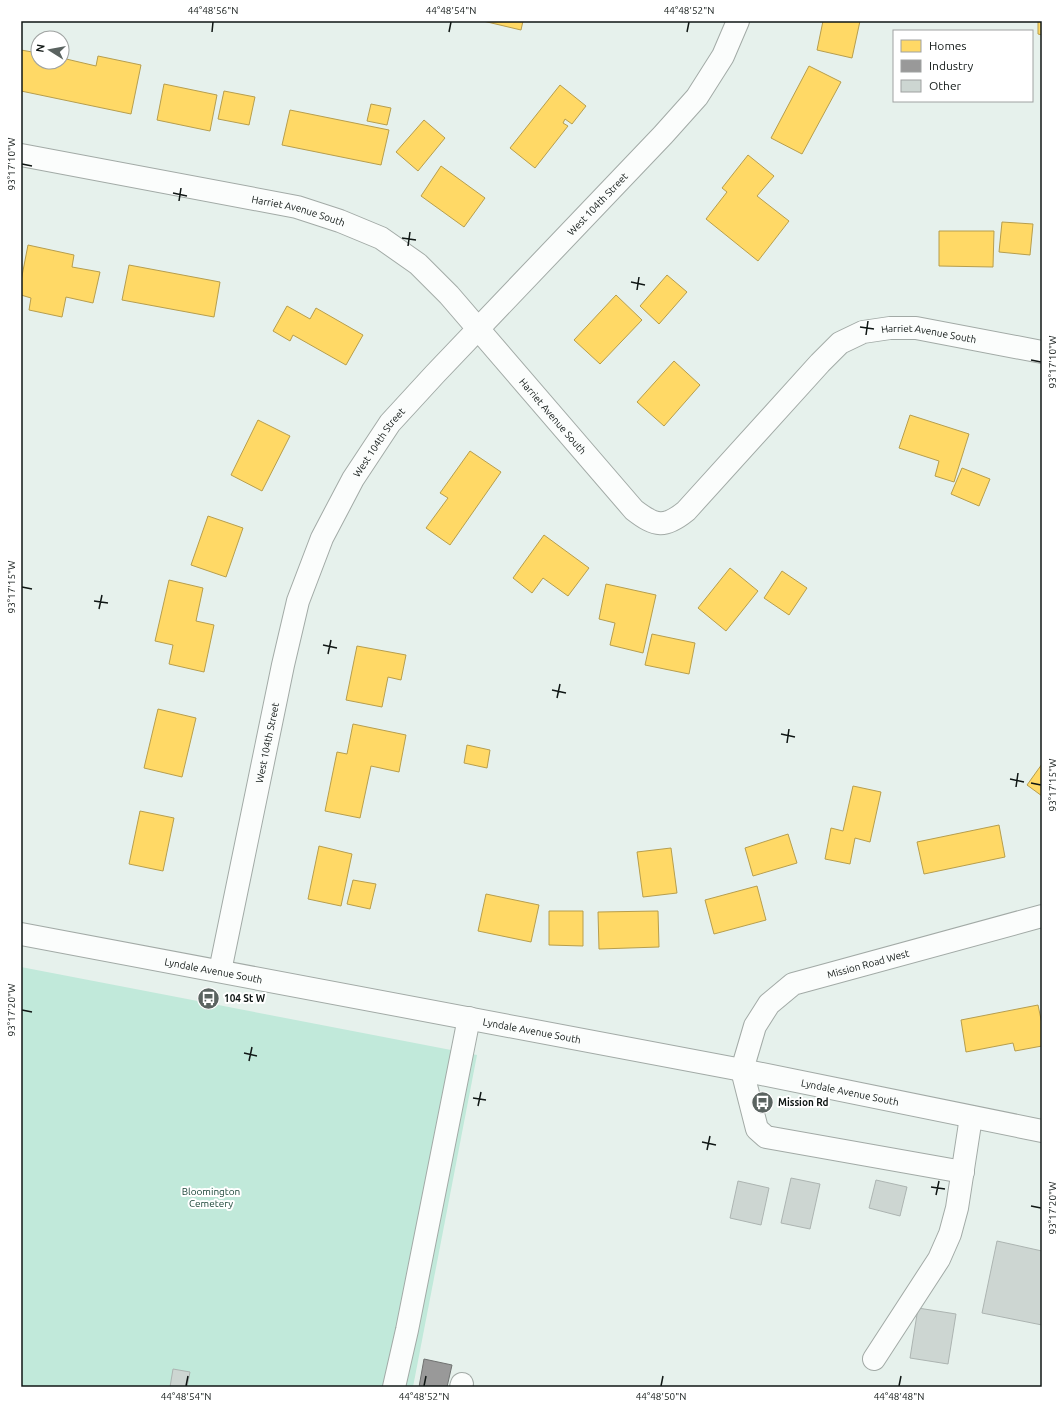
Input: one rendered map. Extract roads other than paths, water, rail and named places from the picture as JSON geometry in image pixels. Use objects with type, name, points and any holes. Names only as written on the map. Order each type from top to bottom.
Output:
[{"type":"street","name":"West 104th Street","points":[[220,971],[283,665],[298,601],[322,538],[353,479],[390,423],[663,135],[697,97],[723,56],[738,21]]},
{"type":"street","name":"Harriet Avenue South","points":[[21,155],[297,207],[340,221],[381,238],[418,264],[449,295],[634,510],[646,519],[660,524],[675,520],[686,511],[820,363],[840,344],[863,332],[890,328],[916,328],[1042,352]]},
{"type":"street","name":"Mission Road West","points":[[742,1070],[755,1026],[769,1004],[793,984],[1042,916]]},
{"type":"street","name":"Lyndale Avenue South","points":[[21,934],[742,1070],[1042,1131]]},
{"type":"street","points":[[394,1387],[409,1322],[469,1018]]},
{"type":"street","points":[[742,1070],[757,1129],[766,1137],[963,1172]]},
{"type":"street","points":[[874,1359],[940,1259],[950,1234],[957,1208],[971,1116]]},
{"type":"place","name":"104 St W","points":[[208,998]]},
{"type":"place","name":"Mission Rd","points":[[763,1102]]},
{"type":"park label","name":"Bloomington Cemetery","points":[[211,1196]]}]
